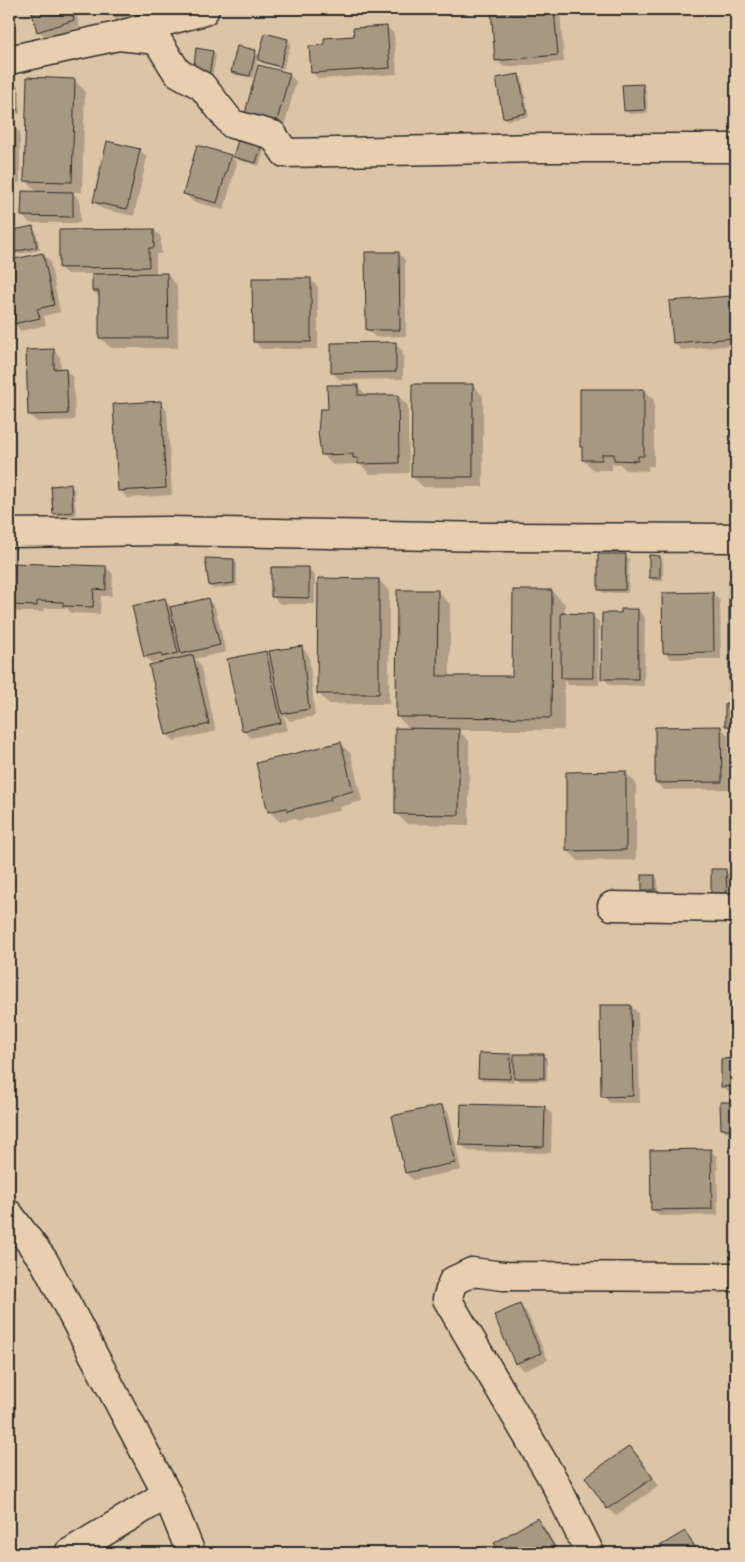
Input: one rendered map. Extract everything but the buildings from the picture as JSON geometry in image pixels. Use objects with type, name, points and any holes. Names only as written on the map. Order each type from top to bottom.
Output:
[{"type":"street","points":[[9,60],[118,36],[206,9]]},
{"type":"street","points":[[118,36],[158,40],[177,72],[202,86],[232,124],[273,135],[285,153],[545,148],[736,148]]},
{"type":"street","points":[[9,533],[168,530],[481,536],[736,538]]},
{"type":"street","points":[[612,906],[736,908]]},
{"type":"street","points":[[9,1214],[44,1261],[167,1494],[191,1553]]},
{"type":"street","points":[[590,1553],[554,1481],[447,1299],[453,1281],[472,1272],[503,1276],[736,1277]]},
{"type":"street","points":[[69,1553],[167,1494]]}]
